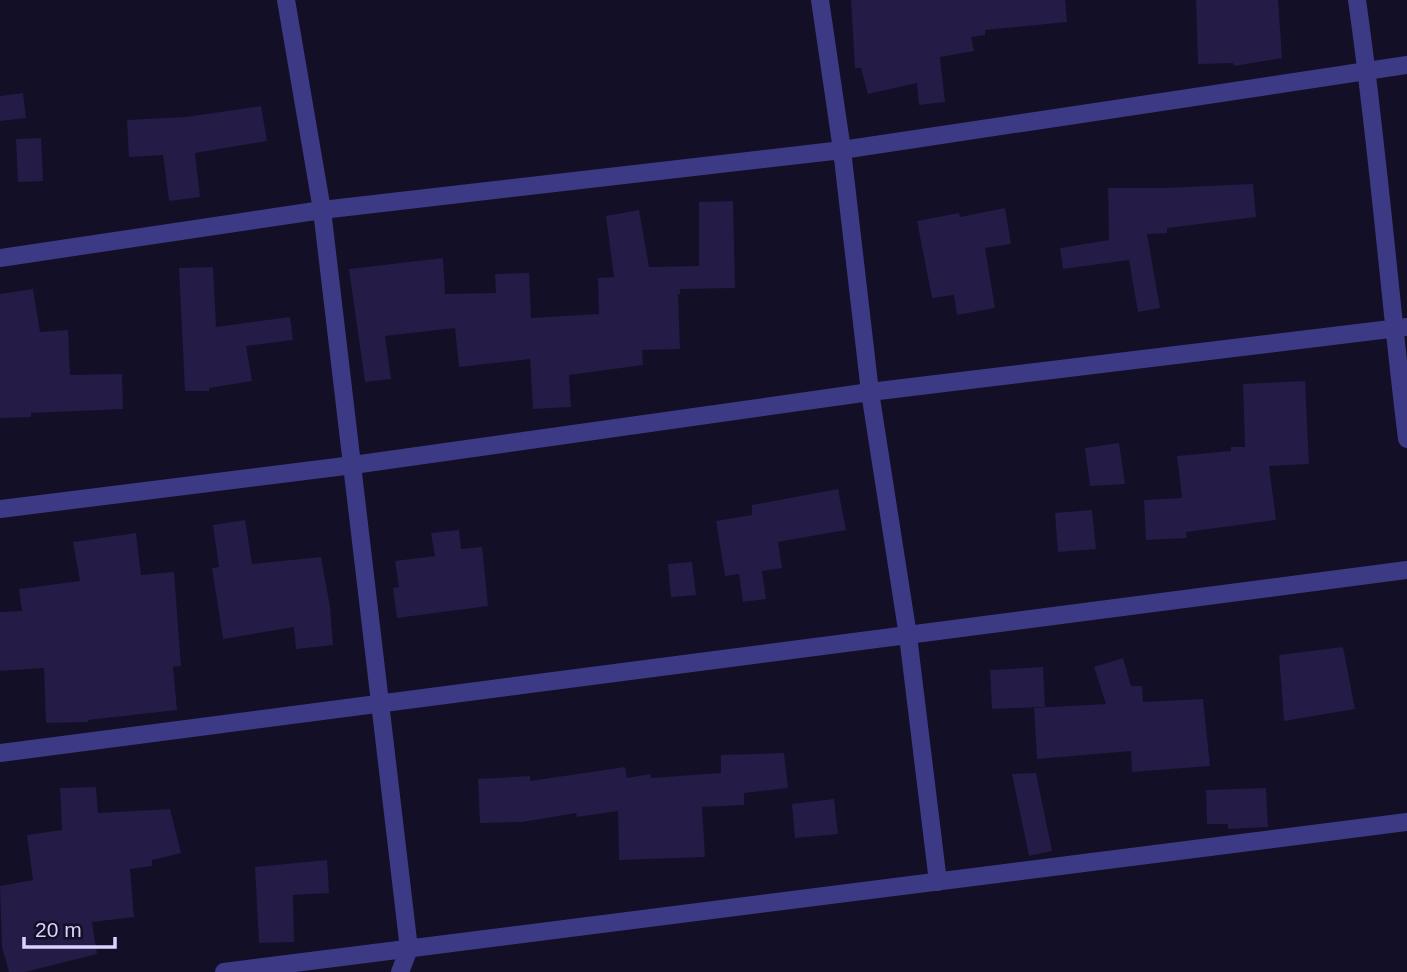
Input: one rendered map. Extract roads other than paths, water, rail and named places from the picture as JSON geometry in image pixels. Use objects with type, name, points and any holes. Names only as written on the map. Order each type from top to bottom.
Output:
[{"type":"street","points":[[286,0],[322,210],[410,949],[400,972]]},
{"type":"street","points":[[820,0],[842,150],[870,392],[908,636],[938,882]]},
{"type":"street","points":[[1357,0],[1400,327],[1407,439]]},
{"type":"street","points":[[0,258],[322,210],[842,150],[1407,65]]},
{"type":"street","points":[[0,509],[353,466],[870,392],[1400,327]]},
{"type":"street","points":[[0,753],[1407,570]]},
{"type":"street","points":[[224,972],[1407,822]]}]
